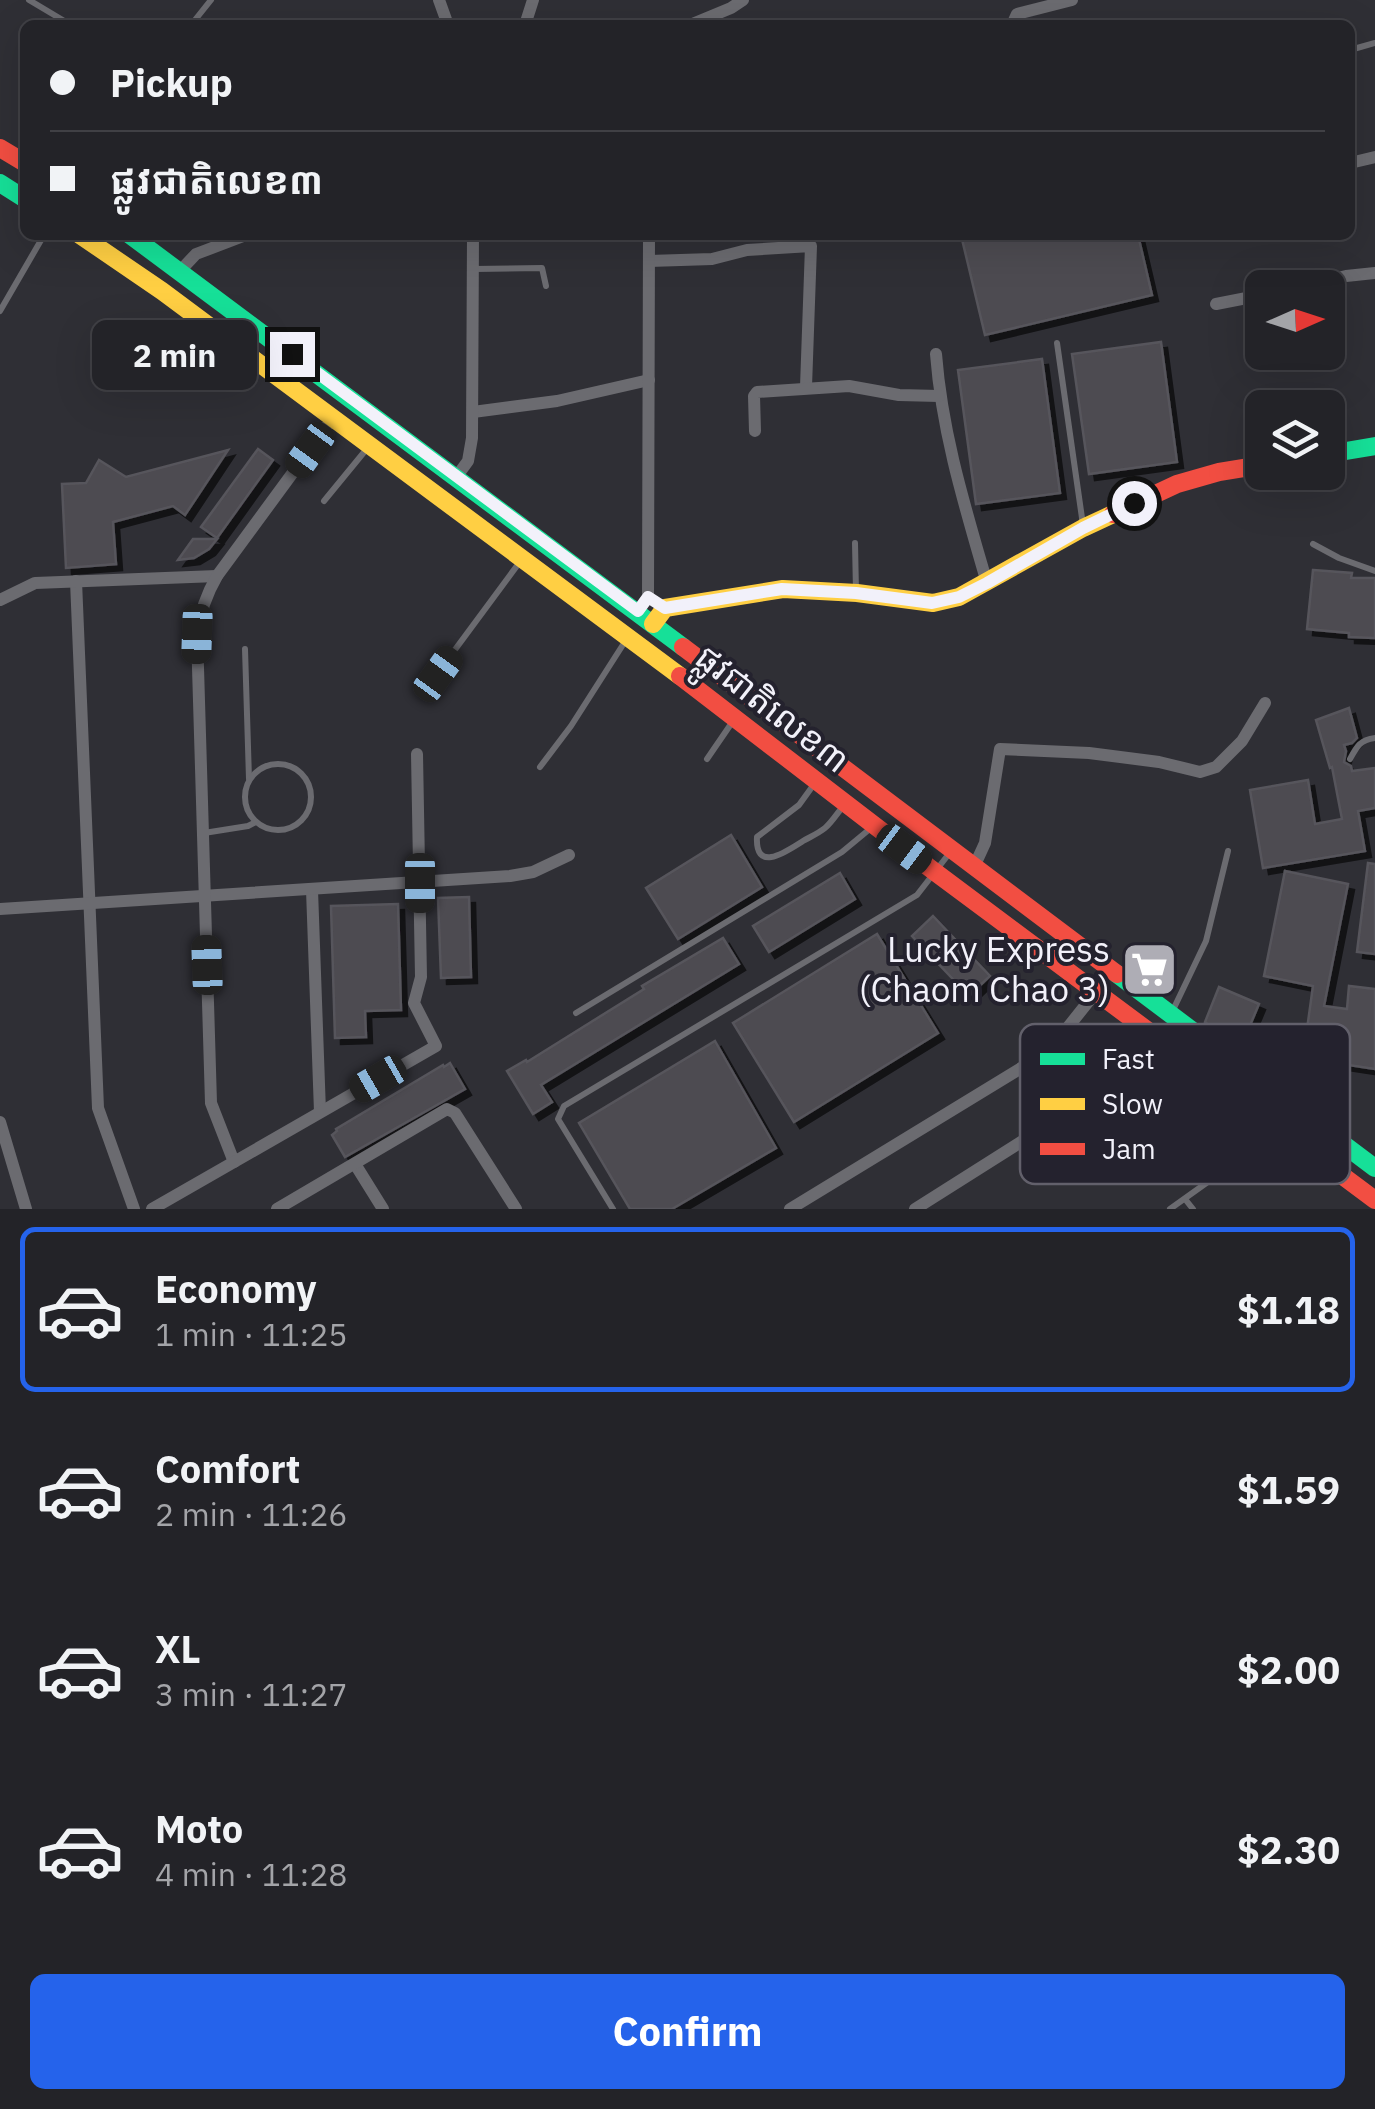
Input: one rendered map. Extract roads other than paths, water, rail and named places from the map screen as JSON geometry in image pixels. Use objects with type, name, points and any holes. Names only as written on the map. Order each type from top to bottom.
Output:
[{"type":"main road","name":"ផ្លូវជាតិលេខ៣","points":[[87,240],[628,636],[873,826],[1139,1024]]},
{"type":"main road","name":"ផ្លូវជាតិលេខ៣","points":[[137,240],[457,476],[643,604],[653,624],[1183,1024]]},
{"type":"main road","points":[[1345,451],[1375,446]]},
{"type":"main road","points":[[653,624],[665,608],[782,589],[932,603],[959,597],[1083,528],[1177,484],[1245,467]]},
{"type":"main road","name":"ផ្លូវជាតិលេខ៣","points":[[1350,1149],[1375,1168]]},
{"type":"main road","name":"ផ្លូវជាតិលេខ៣","points":[[1350,1181],[1375,1200]]},
{"type":"street","points":[[702,20],[742,0]]},
{"type":"street","points":[[1015,20],[1018,14],[1072,0]]},
{"type":"street","points":[[180,271],[196,254],[233,240]]},
{"type":"street","points":[[457,476],[468,461],[473,412],[473,240]]},
{"type":"street","points":[[649,240],[643,604],[665,608]]},
{"type":"street","points":[[649,261],[712,259],[810,241],[806,388]]},
{"type":"street","points":[[1345,276],[1375,273]]},
{"type":"street","points":[[1216,304],[1245,298]]},
{"type":"street","points":[[936,354],[940,396],[958,484],[987,583]]},
{"type":"street","points":[[473,412],[557,401],[649,380]]},
{"type":"street","points":[[755,432],[757,392],[849,386],[940,396]]},
{"type":"street","points":[[234,1162],[211,1104],[197,634],[200,611],[207,592],[332,418]]},
{"type":"street","points":[[0,600],[34,583],[218,576]]},
{"type":"street","points":[[76,581],[98,1108],[134,1209]]},
{"type":"street","points":[[974,868],[985,843],[1000,749],[1106,755],[1200,772],[1216,767],[1242,741],[1265,703]]},
{"type":"street","points":[[152,1209],[436,1046],[414,1003],[421,977],[417,754]]},
{"type":"street","points":[[0,909],[510,876],[533,872],[569,855]]},
{"type":"street","points":[[312,890],[320,1112]]},
{"type":"street","points":[[1071,1024],[1096,992]]},
{"type":"street","points":[[790,1209],[1020,1069]]},
{"type":"street","points":[[278,1209],[450,1110],[516,1209]]},
{"type":"street","points":[[0,1122],[26,1209]]},
{"type":"street","points":[[915,1209],[1020,1143]]},
{"type":"street","points":[[355,1164],[383,1209]]},
{"type":"lane","points":[[30,0],[63,20]]},
{"type":"lane","points":[[194,20],[210,0]]},
{"type":"lane","points":[[0,310],[41,240]]},
{"type":"lane","points":[[474,270],[542,268],[546,286]]},
{"type":"lane","points":[[1057,343],[1083,528]]},
{"type":"lane","points":[[324,502],[369,446]]},
{"type":"lane","points":[[855,543],[856,593]]},
{"type":"lane","points":[[1313,544],[1375,571]]},
{"type":"lane","points":[[438,674],[522,558]]},
{"type":"lane","points":[[540,767],[572,726],[628,636]]},
{"type":"lane","points":[[244,649],[247,810],[256,822],[269,829],[284,830],[298,824],[308,813],[310,784],[301,771],[288,764],[272,763],[248,780]]},
{"type":"lane","points":[[707,759],[735,719]]},
{"type":"lane","points":[[1350,760],[1358,744],[1375,738]]},
{"type":"lane","points":[[816,782],[799,805],[756,837],[762,855],[770,858],[782,854],[812,836],[826,827],[845,804]]},
{"type":"lane","points":[[203,833],[256,822]]},
{"type":"lane","points":[[576,1012],[842,852],[873,826]]},
{"type":"lane","points":[[613,1209],[558,1118],[564,1106],[917,894],[952,850]]},
{"type":"lane","points":[[1171,1015],[1206,941],[1228,852]]},
{"type":"lane","points":[[1170,1209],[1206,1184]]},
{"type":"lane","points":[[1185,1199],[1193,1209]]},
{"type":"place","name":"Lucky Express (Chaom Chao 3)","points":[[1149,969]]}]
